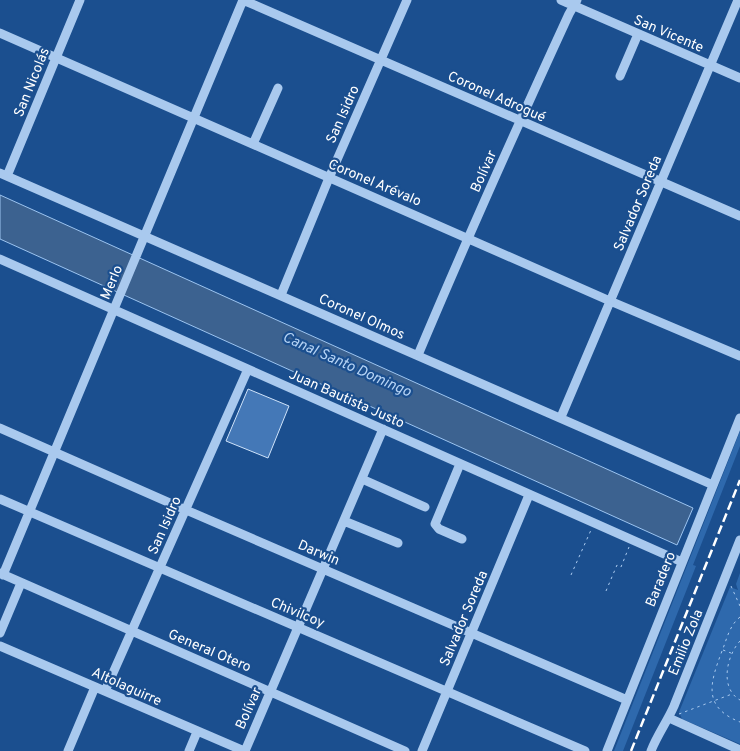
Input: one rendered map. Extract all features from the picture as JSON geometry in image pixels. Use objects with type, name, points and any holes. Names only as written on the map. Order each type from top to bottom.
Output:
[{"type":"street","name":"San Nicolás","points":[[4,174],[80,0]]},
{"type":"street","name":"Coronel Adrogué","points":[[243,0],[740,216]]},
{"type":"street","name":"Merlo","points":[[2,574],[30,512],[243,0]]},
{"type":"street","name":"San Isidro","points":[[281,296],[329,178],[407,0]]},
{"type":"street","name":"San Vicente","points":[[561,0],[576,3],[638,34],[740,78]]},
{"type":"street","name":"Salvador Soreda","points":[[561,417],[738,0]]},
{"type":"street","name":"Bolívar","points":[[418,355],[520,121],[569,14],[576,3]]},
{"type":"street","name":"Coronel Arévalo","points":[[0,34],[740,356]]},
{"type":"street","points":[[620,76],[638,34]]},
{"type":"street","points":[[254,144],[278,88]]},
{"type":"street","name":"Coronel Olmos","points":[[4,174],[713,485]]},
{"type":"street","name":"Juan Bautista Justo","points":[[0,259],[682,562]]},
{"type":"street","name":"San Isidro","points":[[106,692],[248,370]]},
{"type":"street","name":"Baradero","points":[[607,751],[740,418]]},
{"type":"street","name":"Darwin","points":[[0,428],[627,700]]},
{"type":"street","name":"Bolívar","points":[[244,751],[324,569],[383,428]]},
{"type":"street","points":[[460,464],[435,524],[439,529],[462,539]]},
{"type":"street","points":[[362,479],[425,507]]},
{"type":"street","name":"Salvador Soreda","points":[[422,751],[530,495]]},
{"type":"street","name":"Chivilcoy","points":[[0,499],[585,751]]},
{"type":"street","points":[[344,522],[398,544]]},
{"type":"street","name":"Emilio Zola","points":[[651,751],[669,718],[740,540]]},
{"type":"street","name":"General Otero","points":[[2,574],[406,751]]},
{"type":"street","points":[[0,632],[21,583]]},
{"type":"street","name":"Altolaguirre","points":[[0,646],[244,751]]},
{"type":"street","points":[[68,751],[95,687]]},
{"type":"street","points":[[669,718],[740,750]]},
{"type":"street","points":[[189,751],[197,732]]},
{"type":"path","points":[[571,575],[594,524]]},
{"type":"path","points":[[606,592],[617,565],[621,567],[632,540]]},
{"type":"path","points":[[725,579],[731,586],[740,606]]},
{"type":"path","points":[[740,617],[731,626],[713,680],[714,701],[721,712],[740,722]]},
{"type":"path","points":[[740,641],[732,654],[727,669],[732,694],[740,700]]},
{"type":"path","points":[[722,650],[732,654]]},
{"type":"path","points":[[669,718],[732,694]]},
{"type":"shaded area","points":[[740,431],[740,446],[693,565],[696,566],[623,751],[614,751]]},
{"type":"shaded area","points":[[740,573],[740,744],[682,719],[679,712],[730,587],[738,590],[736,584]]},
{"type":"water","name":"Canal Santo Domingo","points":[[0,195],[693,508],[677,545],[0,239]]},
{"type":"building","points":[[248,389],[289,406],[268,458],[226,441]]},
{"type":"railway","points":[[631,751],[740,480]]}]
